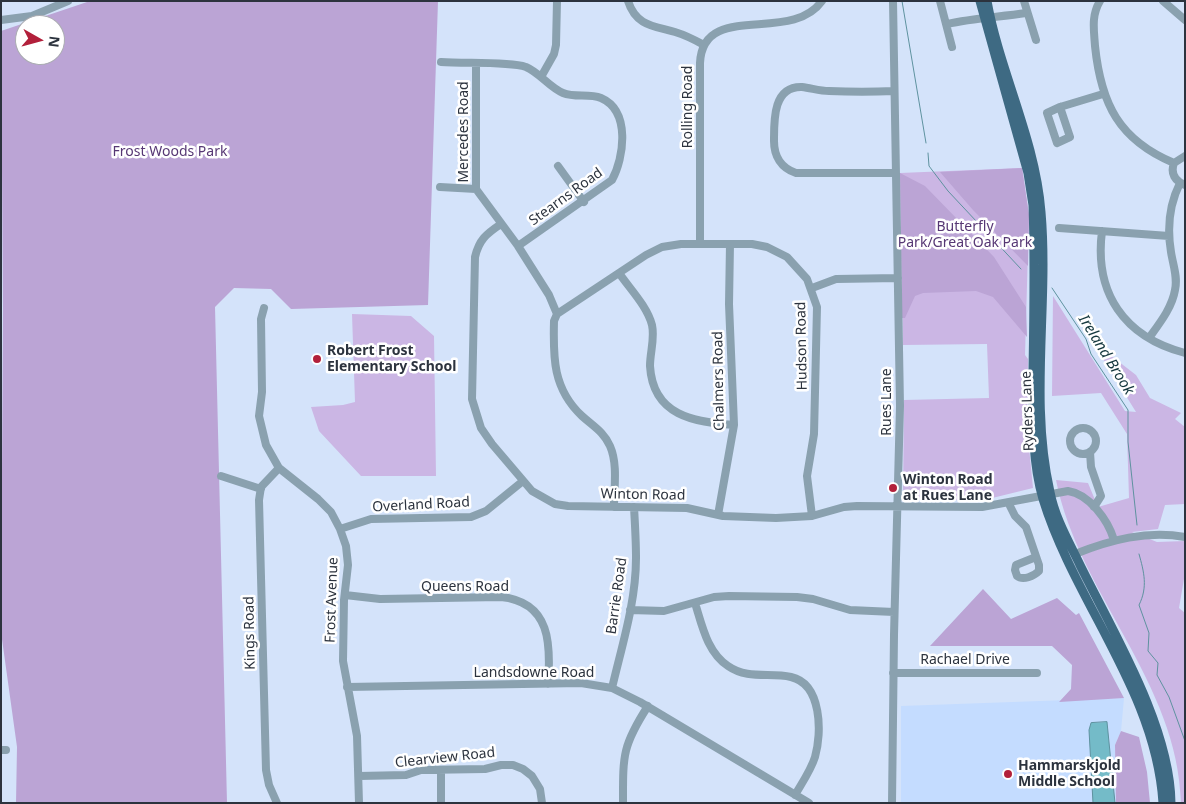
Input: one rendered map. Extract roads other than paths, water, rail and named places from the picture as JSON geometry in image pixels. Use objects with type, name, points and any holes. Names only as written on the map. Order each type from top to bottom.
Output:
[{"type":"main road","name":"Ryders Lane","points":[[980,1],[1030,147],[1038,180],[1042,250],[1040,413],[1046,495],[1067,561],[1135,694],[1159,765],[1163,803]]},
{"type":"main road","name":"Ryders Lane","points":[[986,17],[987,1]]},
{"type":"main road","name":"Ryders Lane","points":[[1046,495],[1138,682],[1153,720],[1165,762],[1171,803]]},
{"type":"street","points":[[1,20],[32,16],[68,1]]},
{"type":"street","points":[[541,77],[554,54],[556,45],[557,1]]},
{"type":"street","points":[[628,1],[634,14],[646,25],[685,35],[704,45],[714,31],[730,22],[743,20],[796,20],[811,13],[822,1]]},
{"type":"street","name":"Rues Lane","points":[[892,803],[894,612],[898,507],[898,278],[893,1]]},
{"type":"street","points":[[940,1],[952,46]]},
{"type":"street","points":[[1024,1],[1026,13],[1036,40]]},
{"type":"street","points":[[1100,1],[1095,11],[1093,23],[1103,94],[1115,118],[1130,137],[1149,152],[1174,163]]},
{"type":"street","points":[[1163,1],[1185,20]]},
{"type":"street","points":[[947,24],[986,17],[1026,13]]},
{"type":"street","name":"Rolling Road","points":[[700,244],[700,63],[704,45]]},
{"type":"street","name":"Stearns Road","points":[[442,62],[515,65],[533,71],[563,93],[602,99],[613,107],[620,119],[621,154],[616,174],[612,180],[584,202],[518,246]]},
{"type":"street","name":"Mercedes Road","points":[[476,64],[476,189],[518,246],[549,295],[557,314]]},
{"type":"street","points":[[894,91],[827,92],[802,88],[792,89],[783,95],[776,106],[774,146],[779,161],[788,170],[796,173],[896,173]]},
{"type":"street","points":[[1060,107],[1103,94]]},
{"type":"street","points":[[1149,338],[1170,306],[1175,291],[1176,274],[1169,236],[1170,213],[1182,184],[1172,172],[1174,163],[1185,156]]},
{"type":"street","points":[[558,166],[584,202]]},
{"type":"street","points":[[440,187],[476,189]]},
{"type":"street","name":"Winton Road","points":[[501,224],[483,237],[478,245],[475,257],[471,390],[474,409],[481,428],[492,444],[537,495],[555,504],[568,506],[687,508],[718,515],[776,518],[812,516],[844,507],[982,507],[1009,504],[1046,495],[1074,492],[1094,507],[1108,523],[1114,540]]},
{"type":"street","points":[[1059,228],[1169,236]]},
{"type":"street","points":[[1102,231],[1102,268],[1110,295],[1124,320],[1149,338],[1185,353]]},
{"type":"street","name":"Hudson Road","points":[[557,314],[662,247],[700,244],[760,245],[781,253],[798,267],[812,288],[816,300],[814,434],[807,476],[812,516]]},
{"type":"street","name":"Chalmers Road","points":[[718,515],[734,425],[729,304],[730,244]]},
{"type":"street","points":[[619,273],[650,320],[653,336],[651,371],[656,389],[662,400],[676,413],[693,421],[734,425]]},
{"type":"street","points":[[812,288],[836,279],[898,278]]},
{"type":"street","name":"Frost Avenue","points":[[264,308],[261,319],[262,392],[259,416],[266,445],[279,468],[324,505],[340,529],[348,556],[343,661],[357,736],[359,803]]},
{"type":"street","points":[[557,314],[554,321],[554,368],[562,391],[571,405],[601,432],[610,445],[614,461],[614,507]]},
{"type":"street","points":[[1090,452],[1091,466],[1101,496],[1094,507]]},
{"type":"street","points":[[221,476],[261,489],[268,478],[279,468]]},
{"type":"street","name":"Overland Road","points":[[340,529],[371,519],[471,517],[486,510],[523,481]]},
{"type":"street","name":"Kings Road","points":[[261,489],[259,507],[266,770],[269,785],[277,803]]},
{"type":"street","points":[[1009,504],[1015,516],[1026,527],[1036,557]]},
{"type":"street","name":"Barrie Road","points":[[612,688],[630,610],[636,558],[634,507]]},
{"type":"street","points":[[1075,554],[1114,540],[1173,535],[1185,537]]},
{"type":"street","name":"Queens Road","points":[[345,594],[380,599],[501,597],[517,600],[534,612],[546,629],[550,652],[548,684]]},
{"type":"street","points":[[630,610],[664,611],[729,596],[796,597],[813,599],[850,610],[894,612]]},
{"type":"street","points":[[695,603],[711,647],[718,657],[729,666],[754,675],[792,677],[806,686],[813,694],[818,716],[815,758],[795,795]]},
{"type":"street","name":"Rachael Drive","points":[[893,673],[1037,673]]},
{"type":"street","name":"Landsdowne Road","points":[[347,687],[590,684],[612,688],[648,706],[809,803]]},
{"type":"street","points":[[623,803],[626,742],[648,706]]},
{"type":"street","name":"Clearview Road","points":[[358,776],[406,775],[421,770],[485,769],[505,764],[516,766],[530,773],[537,782],[542,803]]},
{"type":"street","points":[[441,770],[441,803]]},
{"type":"waterway","name":"Ireland Brook","points":[[902,1],[926,143]]},
{"type":"waterway","name":"Ireland Brook","points":[[928,153],[929,166],[948,191],[1021,269]]},
{"type":"waterway","name":"Ireland Brook","points":[[1052,288],[1086,339],[1091,354],[1128,410],[1128,442],[1137,525]]},
{"type":"waterway","name":"Ireland Brook","points":[[1139,554],[1144,573],[1144,592],[1139,605],[1149,633],[1148,651],[1158,663],[1157,675],[1169,697],[1185,741]]},
{"type":"place","name":"Robert Frost Elementary School","points":[[317,359]]},
{"type":"place","name":"Winton Road at Rues Lane","points":[[893,488]]},
{"type":"place","name":"Hammarskjold Middle School","points":[[1008,774]]},
{"type":"park label","name":"Frost Woods Park","points":[[170,152]]},
{"type":"park label","name":"Butterfly Park/Great Oak Park","points":[[965,236]]}]
